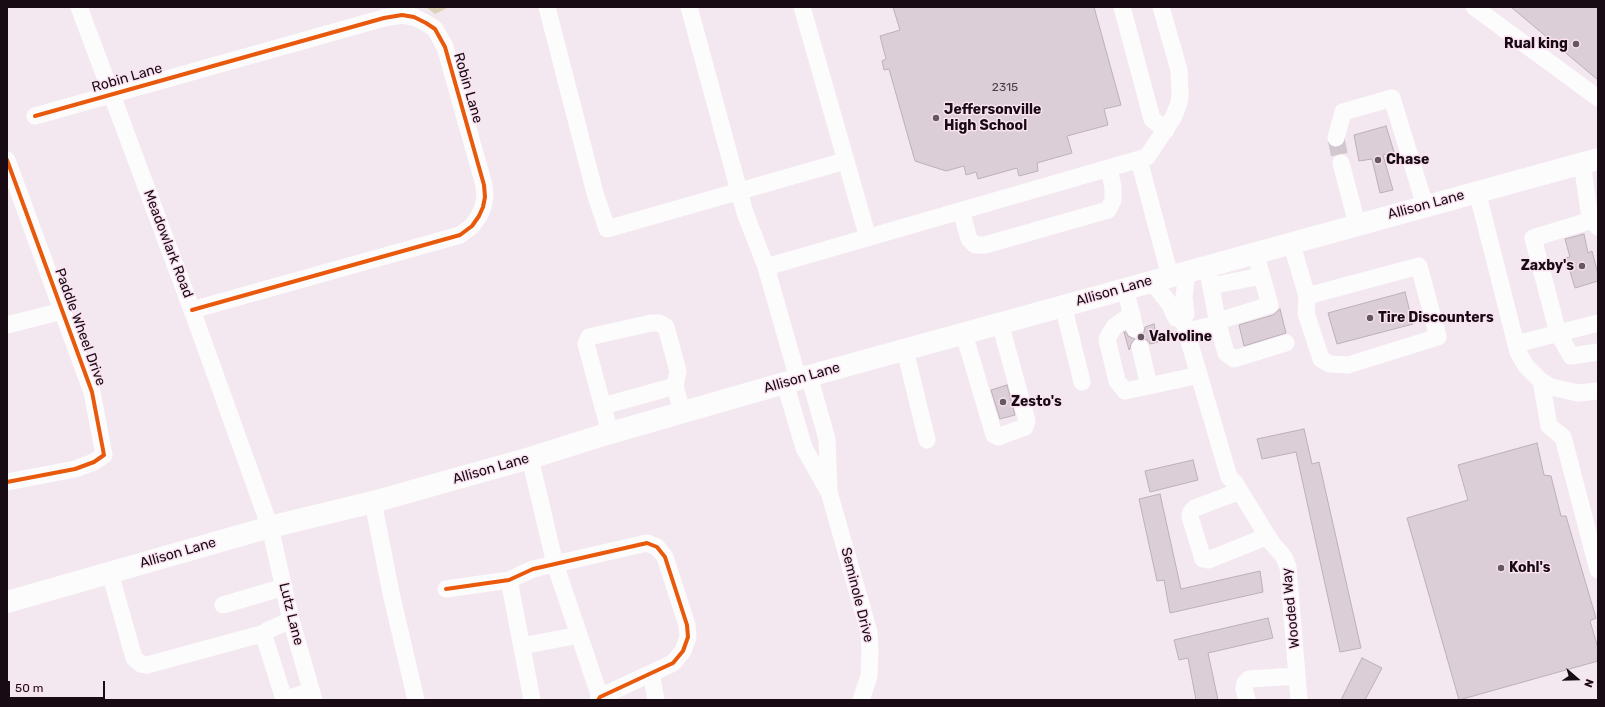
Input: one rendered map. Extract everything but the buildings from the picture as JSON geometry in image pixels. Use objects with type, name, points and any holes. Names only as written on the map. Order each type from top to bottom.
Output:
[{"type":"main road","name":"Allison Lane","points":[[7,601],[270,527],[373,502],[530,458],[610,433],[798,379],[1125,288],[1185,276],[1254,252],[1590,161]]},
{"type":"street","name":"Meadowlark Road","points":[[79,7],[192,310],[270,527]]},
{"type":"street","points":[[547,7],[595,193],[606,229],[845,161]]},
{"type":"street","points":[[689,7],[745,213],[766,267],[798,379]]},
{"type":"street","points":[[802,7],[868,238]]},
{"type":"street","points":[[1122,7],[1152,119],[1166,130]]},
{"type":"street","points":[[766,267],[1147,157],[1166,130],[1177,110],[1180,95],[1179,70],[1161,7]]},
{"type":"street","points":[[1474,7],[1598,98]]},
{"type":"street","name":"Robin Lane","points":[[35,116],[384,18],[402,16],[414,17],[435,29],[445,47],[484,185],[485,197],[483,207],[480,216],[472,226],[460,235],[192,310]]},
{"type":"street","points":[[1336,138],[1343,112],[1392,98],[1425,206]]},
{"type":"street","points":[[1139,160],[1185,276],[1218,323],[1226,353],[1234,359],[1286,343]]},
{"type":"street","points":[[1590,161],[1586,200],[1595,223],[1533,238],[1558,333],[1571,356],[1598,352]]},
{"type":"street","points":[[1341,163],[1357,224]]},
{"type":"street","name":"Paddle Wheel Drive","points":[[7,482],[75,469],[94,462],[104,454],[92,392],[8,168]]},
{"type":"street","points":[[961,211],[969,239],[975,245],[986,246],[1108,210],[1113,200],[1113,187],[1109,168]]},
{"type":"street","points":[[1477,191],[1518,352],[1526,366],[1540,381],[1551,387],[1578,393],[1598,391]]},
{"type":"street","points":[[1291,242],[1307,296],[1306,313],[1321,359],[1330,364],[1348,365],[1438,337],[1419,266],[1307,296]]},
{"type":"street","points":[[1185,276],[1168,303],[1176,318],[1184,324],[1218,323],[1270,305],[1254,252]]},
{"type":"street","points":[[1185,276],[1261,276]]},
{"type":"street","points":[[1184,324],[1186,314],[1184,298],[1185,276]]},
{"type":"street","points":[[1125,288],[1133,322],[1114,328],[1107,339],[1117,381],[1125,391],[1199,375]]},
{"type":"street","points":[[1063,306],[1082,382]]},
{"type":"street","points":[[7,325],[62,311]]},
{"type":"street","points":[[610,433],[586,344],[589,338],[651,322],[659,323],[666,327],[678,371],[675,386],[682,412]]},
{"type":"street","points":[[1516,344],[1598,322]]},
{"type":"street","points":[[964,334],[994,435],[998,437],[1025,427],[1027,422],[1000,323]]},
{"type":"street","name":"Wooded Way","points":[[1184,324],[1229,477],[1238,487],[1268,536],[1284,557],[1288,567],[1299,700]]},
{"type":"street","points":[[1140,347],[1149,386]]},
{"type":"street","points":[[905,350],[927,440]]},
{"type":"street","name":"Seminole Drive","points":[[798,379],[804,448],[829,492],[869,632],[870,652],[868,676],[862,700]]},
{"type":"street","name":"Seminole Drive","points":[[798,379],[827,439],[829,492]]},
{"type":"street","points":[[1540,381],[1549,426],[1563,437],[1598,570]]},
{"type":"street","points":[[603,406],[675,386]]},
{"type":"street","points":[[446,589],[509,580],[533,569],[555,564],[647,543],[657,547],[665,557],[687,626],[688,637],[683,651],[673,663],[599,699],[555,564],[530,458]]},
{"type":"street","points":[[1238,487],[1195,508],[1191,512],[1190,518],[1200,553],[1203,558],[1208,560],[1268,536]]},
{"type":"street","points":[[373,502],[391,593],[416,700]]},
{"type":"street","name":"Lutz Lane","points":[[270,527],[291,620],[313,695]]},
{"type":"street","points":[[110,573],[134,658],[140,664],[147,665],[265,633],[268,630],[291,620]]},
{"type":"street","points":[[509,580],[532,700]]},
{"type":"street","points":[[223,605],[284,587]]},
{"type":"street","points":[[265,633],[265,639],[283,696],[290,698],[313,695]]},
{"type":"street","points":[[522,646],[579,635]]},
{"type":"street","points":[[651,673],[656,700]]},
{"type":"street","points":[[1247,700],[1244,689],[1245,683],[1249,679],[1297,676]]},
{"type":"shaded area","points":[[426,7],[449,7],[435,14]]},
{"type":"tunnel","points":[[1336,138],[1341,163]]},
{"type":"cycle path","points":[[35,116],[384,18],[402,15],[414,17],[435,29],[445,47],[484,185],[485,197],[483,207],[472,226],[460,235],[192,310]]},
{"type":"cycle path","points":[[7,160],[92,392],[104,455],[94,462],[75,469],[7,482]]},
{"type":"cycle path","points":[[446,589],[509,580],[533,569],[647,543],[657,547],[665,557],[687,625],[688,637],[683,651],[673,663],[600,697],[598,700]]},
{"type":"place","name":"Rual king","points":[[1576,44]]},
{"type":"place","name":"Jeffersonville High School","points":[[936,118]]},
{"type":"place","name":"Chase","points":[[1378,160]]},
{"type":"place","name":"Zaxby's","points":[[1582,266]]},
{"type":"place","name":"Tire Discounters","points":[[1370,318]]},
{"type":"place","name":"Valvoline","points":[[1141,337]]},
{"type":"place","name":"Zesto's","points":[[1003,402]]},
{"type":"place","name":"Kohl's","points":[[1501,568]]}]
